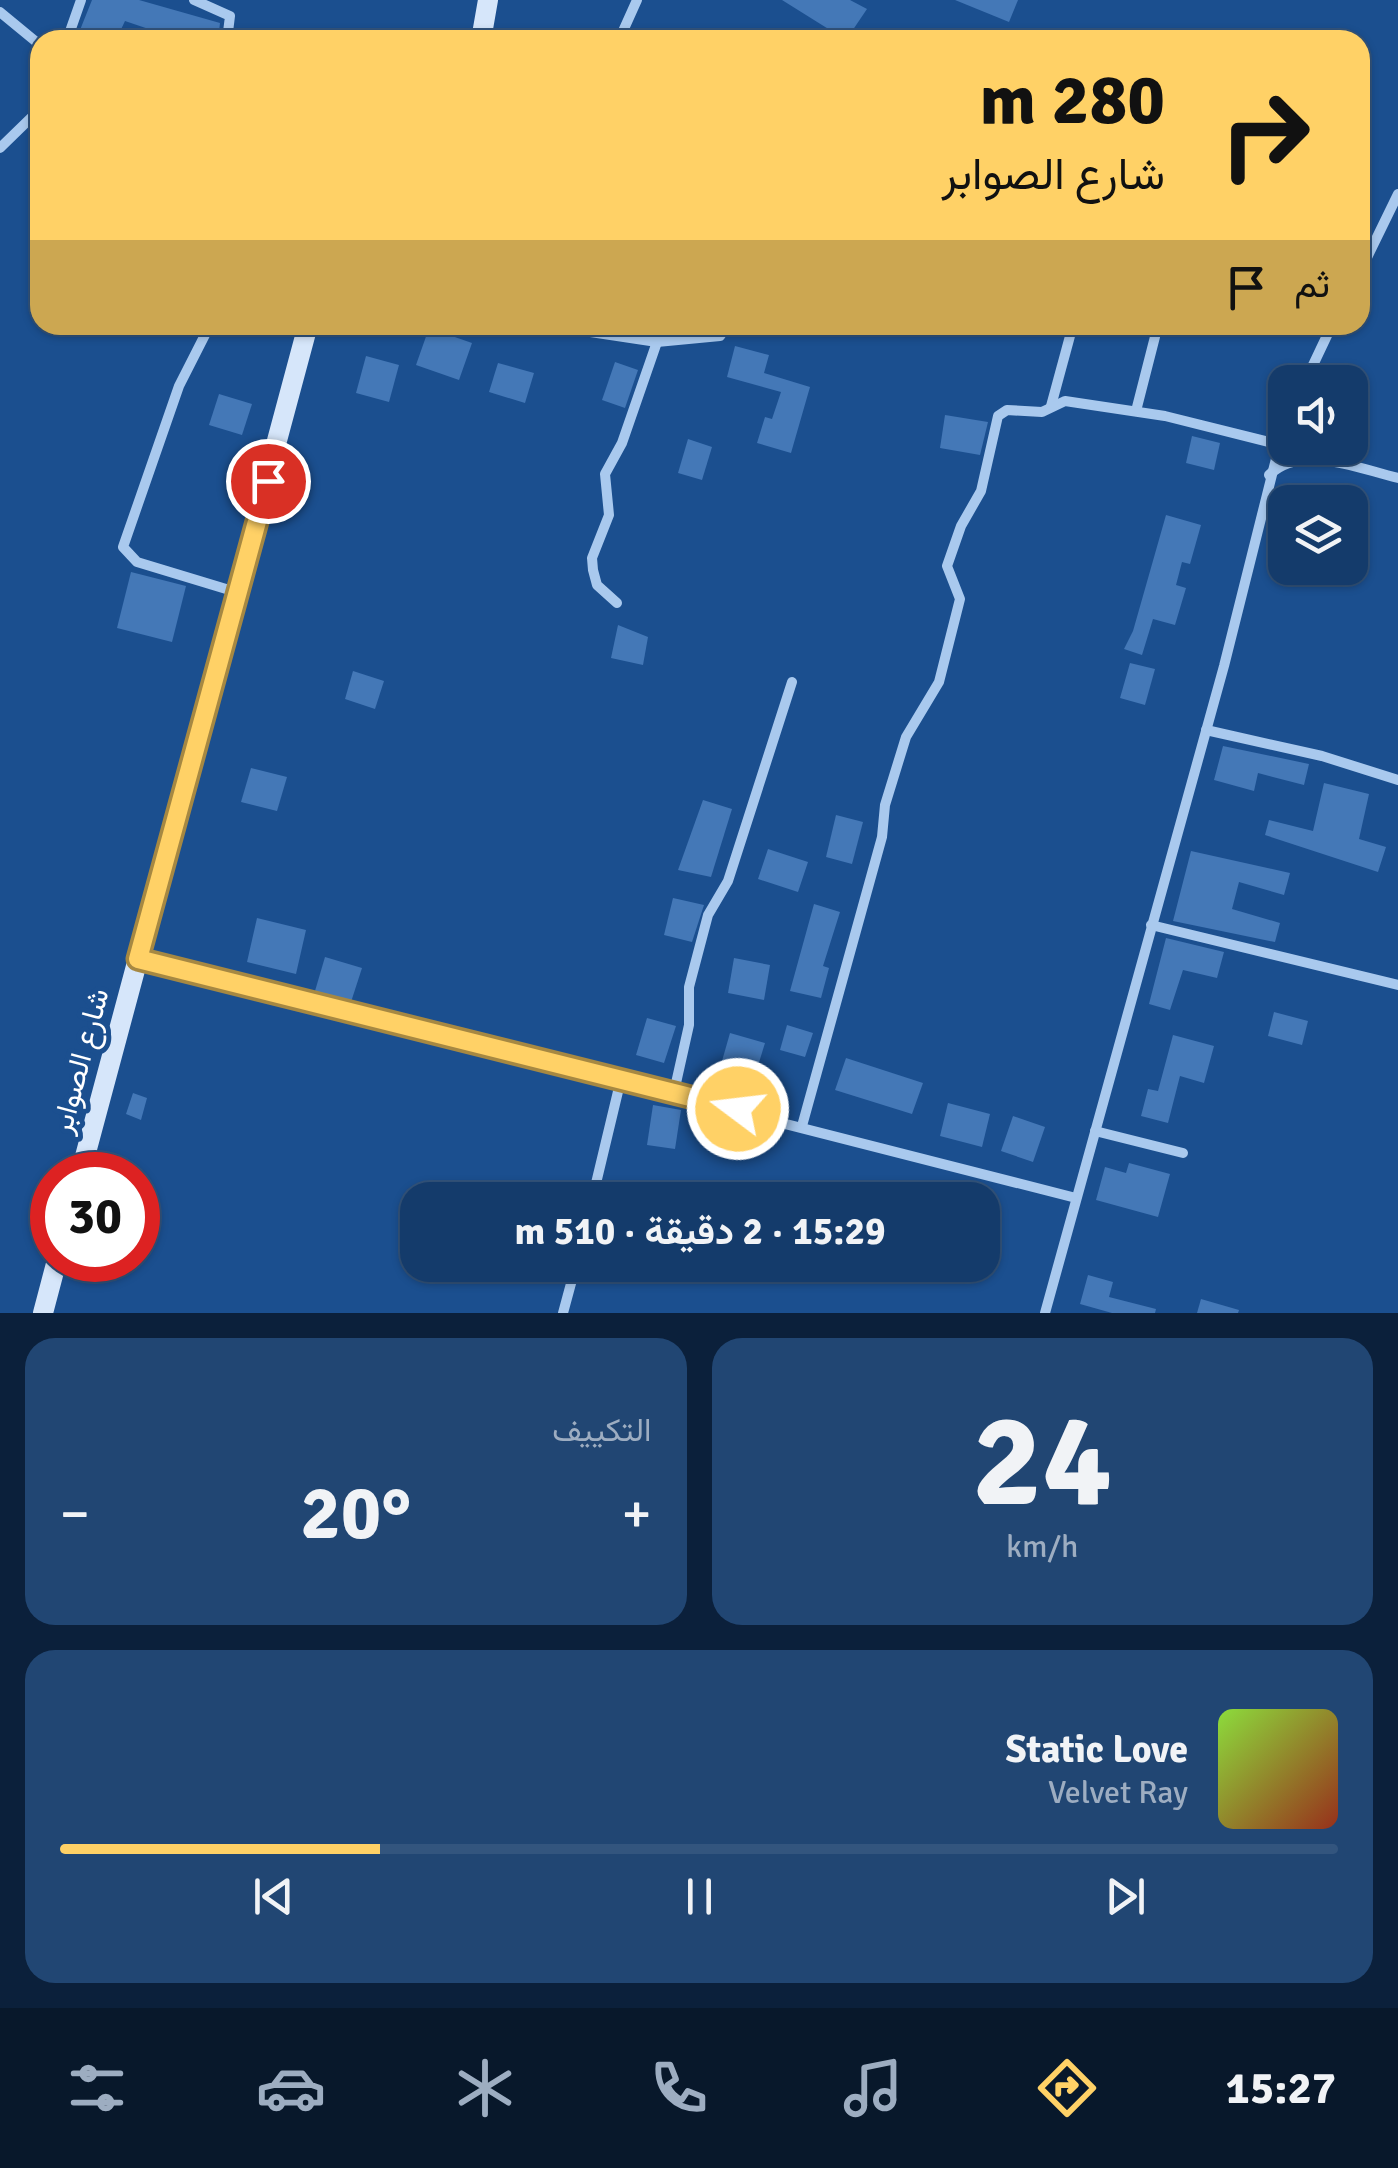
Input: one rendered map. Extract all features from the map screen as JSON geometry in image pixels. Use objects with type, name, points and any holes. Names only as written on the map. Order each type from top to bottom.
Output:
[{"type":"street","points":[[71,30],[81,0]]},
{"type":"street","points":[[194,0],[230,16],[229,30]]},
{"type":"street","points":[[483,30],[488,0]]},
{"type":"street","points":[[624,30],[637,0]]},
{"type":"street","points":[[0,12],[30,37]]},
{"type":"street","points":[[0,148],[30,119]]},
{"type":"street","points":[[1370,251],[1398,194]]},
{"type":"street","points":[[205,335],[179,386],[124,547],[137,562],[240,593]]},
{"type":"street","name":"شارع الصوابر","points":[[86,1152],[240,593],[305,335]]},
{"type":"street","points":[[610,335],[657,342],[721,335]]},
{"type":"street","points":[[1050,408],[1070,335]]},
{"type":"street","points":[[1136,411],[1155,335]]},
{"type":"street","points":[[1312,365],[1327,335]]},
{"type":"street","points":[[617,602],[598,585],[592,558],[610,516],[605,474],[622,443],[657,342]]},
{"type":"street","points":[[802,1126],[882,837],[884,805],[906,737],[939,682],[960,599],[948,572],[956,538],[982,491],[998,416],[1007,410],[1050,408],[1066,401],[1136,411],[1268,442]]},
{"type":"street","points":[[1269,476],[1285,463],[1306,458],[1398,478]]},
{"type":"street","points":[[1045,1313],[1206,730],[1272,465]]},
{"type":"street","points":[[674,1092],[688,1025],[688,988],[708,914],[728,882],[792,682]]},
{"type":"street","points":[[1206,730],[1322,756],[1398,780]]},
{"type":"street","points":[[1150,924],[1398,985]]},
{"type":"street","points":[[138,959],[674,1092],[1076,1198]]},
{"type":"street","points":[[596,1182],[621,1079]]},
{"type":"street","points":[[1095,1131],[1183,1153]]},
{"type":"street","points":[[43,1313],[51,1282]]},
{"type":"street","points":[[563,1313],[571,1282]]},
{"type":"building","points":[[92,0],[139,0],[220,23],[219,30],[152,30],[125,21],[121,30],[80,30]]},
{"type":"building","points":[[782,0],[850,0],[867,9],[853,30],[830,30]]},
{"type":"building","points":[[955,0],[1018,0],[1009,22]]},
{"type":"building","points":[[427,335],[449,335],[472,343],[459,380],[416,365]]},
{"type":"building","points":[[735,346],[769,355],[764,373],[810,387],[791,453],[757,443],[765,417],[772,419],[781,392],[727,377]]},
{"type":"building","points":[[366,356],[399,365],[389,402],[356,393]]},
{"type":"building","points":[[615,362],[638,370],[625,408],[602,400]]},
{"type":"building","points":[[498,363],[534,373],[525,403],[489,392]]},
{"type":"building","points":[[219,394],[252,404],[242,435],[209,425]]},
{"type":"building","points":[[945,415],[988,422],[980,455],[940,448]]},
{"type":"building","points":[[1192,436],[1220,443],[1214,470],[1186,463]]},
{"type":"building","points":[[688,439],[712,447],[702,480],[678,473]]},
{"type":"building","points":[[1166,515],[1201,525],[1190,564],[1182,562],[1176,585],[1186,588],[1175,625],[1153,619],[1142,655],[1124,649],[1133,631]]},
{"type":"building","points":[[131,572],[186,586],[172,642],[117,628]]},
{"type":"building","points":[[618,625],[648,637],[643,665],[611,658]]},
{"type":"building","points":[[1130,663],[1155,669],[1145,705],[1120,698]]},
{"type":"building","points":[[353,671],[384,681],[375,709],[345,699]]},
{"type":"building","points":[[1223,746],[1309,764],[1304,785],[1258,773],[1254,791],[1214,780]]},
{"type":"building","points":[[251,768],[287,777],[277,811],[241,802]]},
{"type":"building","points":[[1324,783],[1369,794],[1359,839],[1386,847],[1378,872],[1265,835],[1269,820],[1313,831]]},
{"type":"building","points":[[703,800],[732,809],[711,877],[678,870]]},
{"type":"building","points":[[836,815],[863,822],[852,864],[826,857]]},
{"type":"building","points":[[768,849],[808,862],[798,892],[758,879]]},
{"type":"building","points":[[1191,851],[1290,873],[1284,895],[1239,882],[1232,909],[1280,923],[1275,942],[1173,921]]},
{"type":"building","points":[[673,898],[704,905],[692,942],[664,935]]},
{"type":"building","points":[[814,904],[840,912],[823,966],[829,968],[821,998],[790,991]]},
{"type":"building","points":[[257,918],[306,930],[296,974],[247,962]]},
{"type":"building","points":[[1166,938],[1224,952],[1217,978],[1183,970],[1170,1010],[1149,1004]]},
{"type":"building","points":[[325,957],[362,968],[351,1002],[315,991]]},
{"type":"building","points":[[734,958],[770,965],[764,1000],[728,993]]},
{"type":"building","points":[[1274,1012],[1308,1021],[1302,1045],[1268,1036]]},
{"type":"building","points":[[647,1018],[676,1026],[664,1063],[636,1055]]},
{"type":"building","points":[[787,1025],[813,1033],[805,1057],[780,1050]]},
{"type":"building","points":[[730,1033],[765,1043],[752,1085],[718,1075]]},
{"type":"building","points":[[1173,1035],[1214,1046],[1204,1083],[1180,1076],[1168,1123],[1141,1116],[1148,1089],[1158,1091]]},
{"type":"building","points":[[846,1058],[923,1083],[912,1114],[835,1090]]},
{"type":"building","points":[[133,1093],[147,1098],[141,1120],[126,1114]]},
{"type":"building","points":[[948,1103],[990,1114],[982,1147],[940,1136]]},
{"type":"building","points":[[653,1105],[681,1110],[675,1149],[647,1145]]},
{"type":"building","points":[[1013,1116],[1045,1127],[1033,1162],[1001,1151]]},
{"type":"building","points":[[1129,1163],[1170,1174],[1158,1217],[1096,1200],[1105,1167],[1126,1173]]},
{"type":"building","points":[[1088,1275],[1113,1282],[1109,1297],[1156,1309],[1155,1313],[1112,1313],[1080,1304]]},
{"type":"building","points":[[1201,1299],[1239,1310],[1238,1313],[1197,1313]]},
{"type":"route","points":[[268,481],[138,959],[738,1109]]}]
